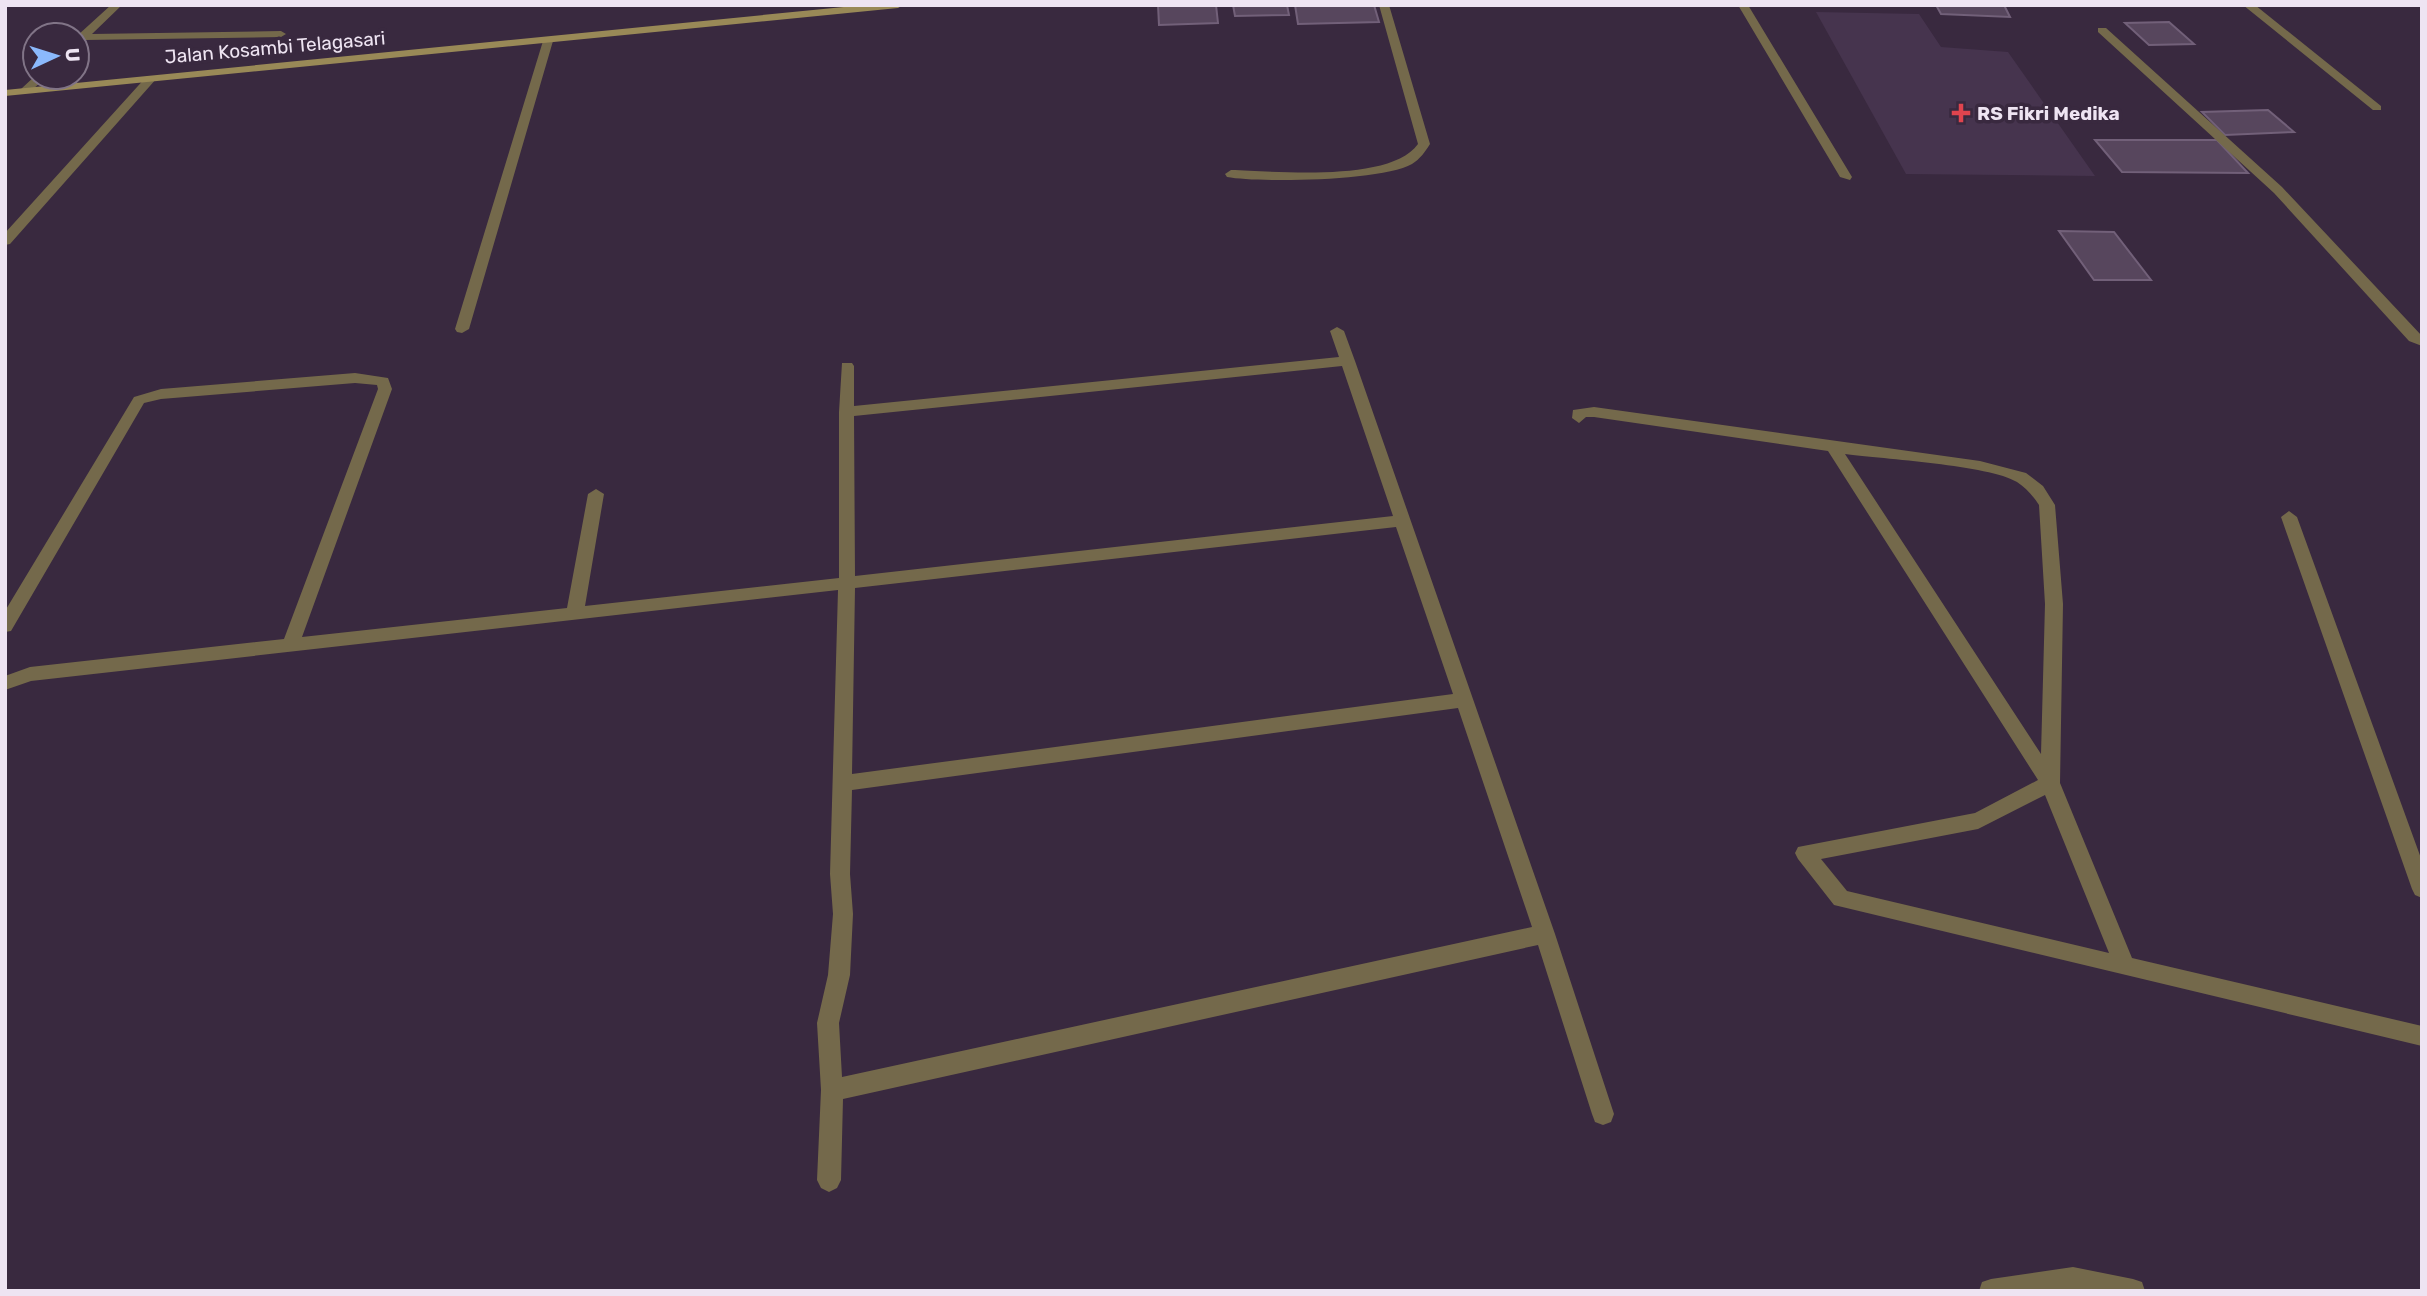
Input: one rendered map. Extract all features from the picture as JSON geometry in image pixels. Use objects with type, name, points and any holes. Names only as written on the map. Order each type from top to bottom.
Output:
[{"type":"main road","name":"Jalan Kosambi Telagasari","points":[[91,84],[898,5]]},
{"type":"street","points":[[91,30],[117,5]]},
{"type":"street","points":[[1231,174],[1376,172],[1404,164],[1418,154],[1424,144],[1384,5]]},
{"type":"street","points":[[1743,5],[1846,177]]},
{"type":"street","points":[[2248,5],[2377,108]]},
{"type":"street","points":[[2102,30],[2278,190],[2414,338],[2422,342]]},
{"type":"street","points":[[91,40],[281,34]]},
{"type":"street","points":[[463,329],[548,41]]},
{"type":"street","points":[[5,241],[151,78]]},
{"type":"street","points":[[1337,331],[1545,934],[1603,1114]]},
{"type":"street","points":[[846,412],[1348,361]]},
{"type":"street","points":[[829,1180],[832,1090],[828,1023],[839,975],[843,914],[840,874],[847,583],[847,366]]},
{"type":"street","points":[[5,626],[139,400],[161,394],[355,378],[383,381],[385,389],[290,645]]},
{"type":"street","points":[[1579,418],[1578,413],[1594,412],[1980,466],[2020,477],[2037,490],[2047,505],[2054,604],[2050,783]]},
{"type":"street","points":[[1833,447],[2050,783],[2124,966]]},
{"type":"street","points":[[575,613],[596,494]]},
{"type":"street","points":[[2290,517],[2422,889]]},
{"type":"street","points":[[5,683],[30,674],[1402,521]]},
{"type":"street","points":[[5,668],[30,674]]},
{"type":"street","points":[[842,783],[1464,700]]},
{"type":"street","points":[[2050,783],[1978,821],[1805,853],[1841,899],[2422,1036]]},
{"type":"street","points":[[832,1090],[1545,934]]},
{"type":"street","points":[[1991,1291],[2073,1279],[2133,1291]]},
{"type":"shaded area","name":"RS Fikri Medika","points":[[1816,12],[1919,14],[1941,47],[2008,52],[2095,176],[1906,174]]},
{"type":"building","points":[[1158,5],[1216,5],[1218,23],[1159,25]]},
{"type":"building","points":[[1233,5],[1287,5],[1289,15],[1235,16]]},
{"type":"building","points":[[1295,5],[1374,5],[1379,22],[1298,24]]},
{"type":"building","points":[[1936,5],[2004,5],[2010,17],[1941,14]]},
{"type":"building","points":[[2169,22],[2194,44],[2149,45],[2125,23]]},
{"type":"building","points":[[2268,110],[2294,132],[2225,135],[2202,112]]},
{"type":"building","points":[[2095,140],[2217,140],[2248,173],[2122,172]]},
{"type":"building","points":[[2059,231],[2114,232],[2151,280],[2094,280]]},
{"type":"place","name":"RS Fikri Medika","points":[[1961,113]]}]
